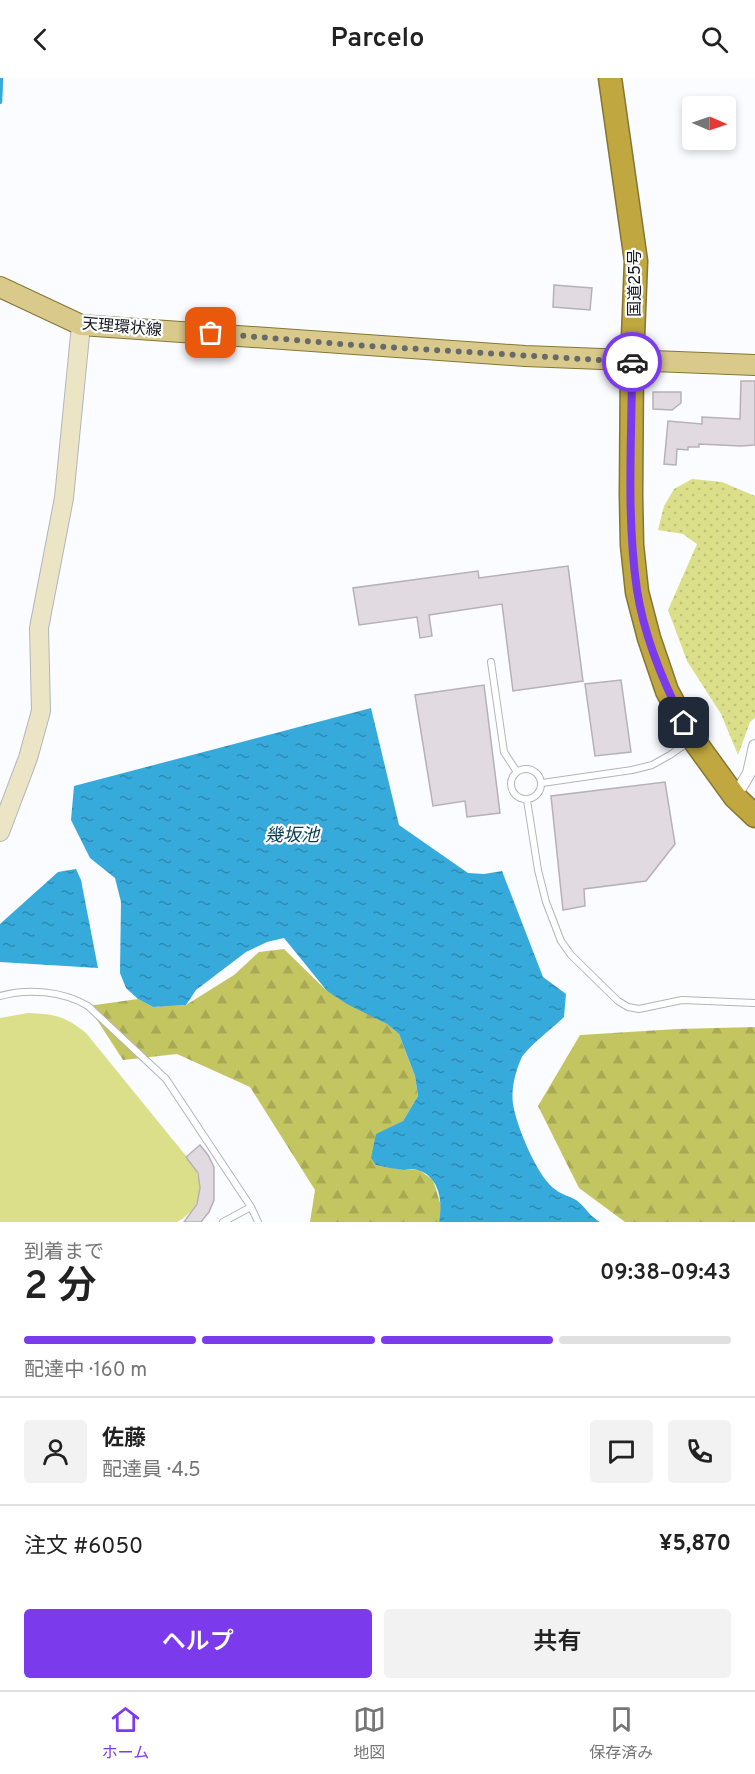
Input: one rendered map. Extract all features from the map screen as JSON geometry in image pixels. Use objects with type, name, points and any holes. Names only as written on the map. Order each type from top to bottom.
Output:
[{"type":"highway","name":"国道25号","points":[[610,78],[636,261],[632,362],[632,545],[637,592],[649,638],[667,691],[693,739],[735,797],[755,816]]},
{"type":"main road","name":"天理環状線","points":[[0,287],[81,325],[632,362],[755,365]]},
{"type":"street","points":[[0,832],[28,758],[41,711],[39,628],[64,498],[81,325]]},
{"type":"street","points":[[735,797],[749,773],[755,746]]},
{"type":"lane","points":[[491,662],[504,752],[517,772]]},
{"type":"lane","points":[[542,783],[652,765],[693,739]]},
{"type":"lane","points":[[525,768],[538,774],[542,788],[537,796],[527,800],[518,797],[512,790],[512,780],[517,772],[525,768]]},
{"type":"lane","points":[[527,800],[538,870],[546,902],[561,941],[571,955],[618,1001],[628,1007],[639,1009],[682,1000],[755,1003]]},
{"type":"lane","points":[[0,996],[23,992],[57,994],[88,1006],[166,1079],[251,1207],[258,1222]]},
{"type":"lane","points":[[223,1222],[251,1207]]},
{"type":"green space","points":[[692,479],[722,482],[755,496],[755,718],[750,722],[738,755],[721,714],[687,661],[668,610],[697,544],[683,534],[658,530],[664,506],[674,489]]},
{"type":"green space","points":[[284,949],[327,991],[387,1024],[399,1034],[415,1076],[418,1096],[403,1121],[394,1126],[376,1165],[405,1170],[418,1169],[433,1180],[442,1209],[439,1222],[310,1222],[315,1190],[250,1087],[177,1054],[123,1060],[88,1006],[138,999],[153,1007],[186,1005],[234,975],[259,952]]},
{"type":"green space","points":[[28,1013],[59,1017],[86,1033],[191,1162],[199,1179],[199,1195],[192,1210],[177,1222],[0,1222],[0,1018]]},
{"type":"green space","points":[[755,1027],[755,1222],[625,1222],[579,1188],[538,1106],[580,1035]]},
{"type":"water","name":"幾坂池","points":[[371,708],[399,825],[468,873],[484,874],[502,871],[543,977],[566,994],[564,1017],[521,1059],[514,1081],[513,1104],[523,1138],[542,1175],[556,1190],[576,1200],[600,1222],[439,1222],[440,1199],[431,1178],[416,1169],[404,1170],[376,1165],[371,1158],[376,1134],[403,1121],[418,1096],[415,1076],[399,1034],[387,1024],[327,991],[284,938],[267,942],[246,952],[196,990],[186,1005],[153,1007],[138,999],[126,988],[120,973],[121,902],[115,878],[90,858],[71,820],[74,786]]},
{"type":"water","points":[[76,869],[81,880],[98,968],[0,962],[0,924],[58,872]]},
{"type":"building","points":[[554,285],[592,288],[590,310],[553,307]]},
{"type":"building","points":[[741,381],[755,381],[755,445],[699,444],[699,447],[688,447],[688,450],[677,449],[676,465],[664,464],[668,421],[702,424],[702,417],[740,419]]},
{"type":"building","points":[[653,392],[681,392],[681,403],[672,410],[653,409]]},
{"type":"building","points":[[568,566],[583,681],[513,691],[502,604],[429,615],[432,636],[420,638],[417,617],[359,625],[353,588],[478,571],[479,578]]},
{"type":"building","points":[[621,680],[631,752],[595,756],[585,684]]},
{"type":"building","points":[[484,685],[500,813],[467,817],[465,801],[433,806],[415,695]]},
{"type":"building","points":[[665,782],[675,844],[646,881],[584,889],[585,906],[563,910],[551,796]]},
{"type":"building","points":[[200,1145],[214,1167],[214,1200],[209,1212],[201,1222],[184,1222],[197,1204],[200,1188],[198,1173],[186,1157]]},
{"type":"waterway","points":[[0,102],[1,78]]},
{"type":"way so far","points":[[211,333],[353,345],[632,362]]},
{"type":"route","points":[[632,362],[632,545],[637,592],[649,638],[667,691],[684,723]]}]
